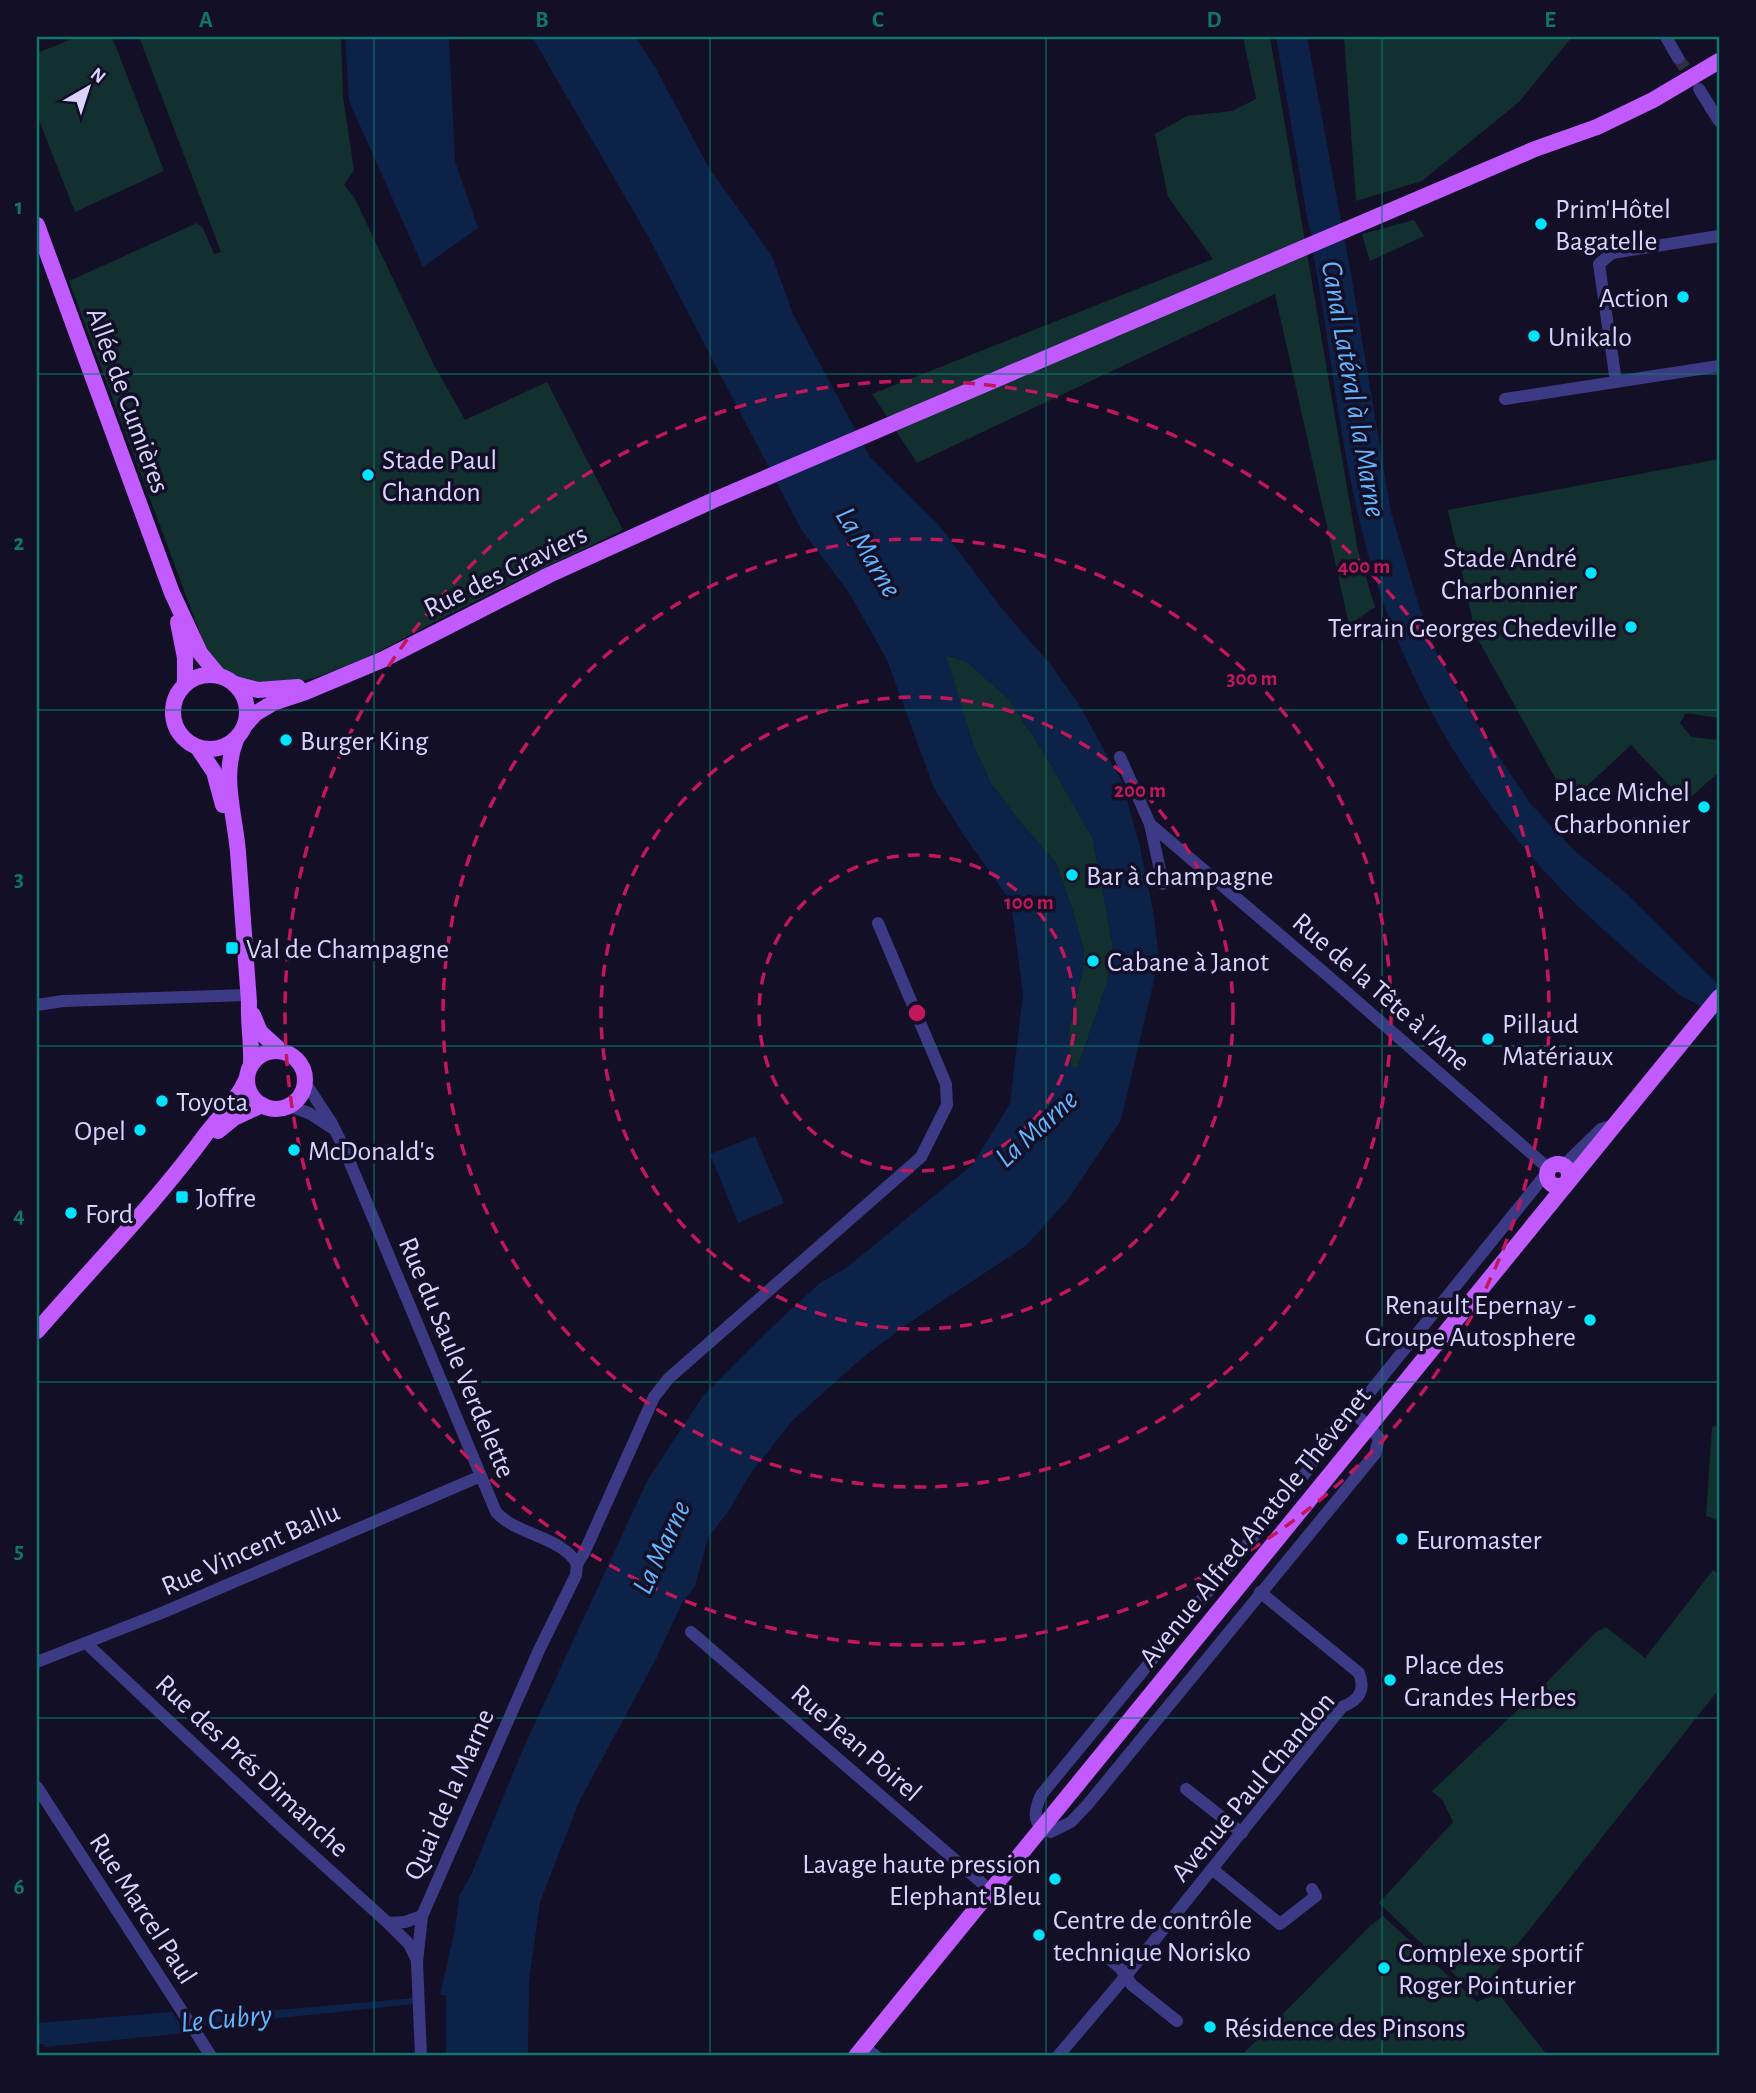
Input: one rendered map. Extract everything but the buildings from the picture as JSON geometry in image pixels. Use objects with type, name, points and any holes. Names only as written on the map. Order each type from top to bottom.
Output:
[{"type":"main road","points":[[1535,149],[1635,99],[1719,50]]},
{"type":"main road","points":[[1535,149],[1597,127],[1719,61]]},
{"type":"main road","name":"Rue des Graviers","points":[[246,724],[265,706],[375,663],[549,575],[714,500],[1535,149]]},
{"type":"main road","name":"Allée de Cumières","points":[[37,225],[172,593],[200,653],[219,676]]},
{"type":"main road","name":"Allée de Cumières","points":[[172,593],[185,659],[185,684]]},
{"type":"main road","points":[[236,740],[218,749],[198,748],[187,742],[178,732],[173,720],[177,694],[185,684],[201,676],[219,676],[235,684],[247,702],[246,724],[236,740],[229,760],[229,779],[238,851],[249,999],[248,1021],[252,1046],[249,1071],[251,1093],[262,1105],[280,1109],[297,1101],[306,1084],[305,1071],[296,1058],[281,1051],[260,1032],[249,999]]},
{"type":"main road","name":"Rue des Graviers","points":[[235,684],[266,691],[318,685]]},
{"type":"main road","points":[[198,748],[214,772],[219,788],[239,883]]},
{"type":"main road","name":"Avenue Alfred Anatole Thévenet","points":[[865,2053],[990,1890],[1548,1205],[1556,1175],[1614,1125],[1719,997]]},
{"type":"main road","points":[[37,1331],[195,1151],[222,1114],[236,1100],[249,1071],[264,1053],[281,1051]]},
{"type":"main road","points":[[195,1151],[234,1118],[262,1105]]},
{"type":"street","points":[[1666,37],[1678,58]]},
{"type":"street","points":[[1699,89],[1719,121]]},
{"type":"street","points":[[1616,382],[1599,264],[1612,253],[1719,236]]},
{"type":"street","points":[[1505,399],[1719,366]]},
{"type":"street","points":[[1120,757],[1150,824],[1163,884]]},
{"type":"street","name":"Rue de la Tête à l'Ane","points":[[1150,824],[1556,1175]]},
{"type":"street","name":"Quai de la Marne","points":[[421,2056],[417,1962],[422,1916],[538,1651],[576,1575],[577,1564],[654,1397],[669,1378],[921,1157],[947,1105],[946,1084],[878,923]]},
{"type":"street","points":[[37,1004],[62,1001],[249,999]]},
{"type":"street","name":"Rue du Saule Verdelette","points":[[306,1084],[335,1130],[496,1512],[502,1519],[567,1552],[577,1564]]},
{"type":"street","points":[[289,1106],[309,1113],[335,1130]]},
{"type":"street","points":[[1353,1413],[1379,1438],[1375,1454],[1071,1822],[1051,1832],[1042,1829],[1036,1821],[1035,1809],[1041,1795],[1308,1470],[1326,1439],[1342,1420],[1353,1413],[1556,1175]]},
{"type":"street","name":"Rue Vincent Ballu","points":[[37,1662],[164,1612],[481,1476]]},
{"type":"street","name":"Avenue Paul Chandon","points":[[1058,2056],[1125,1977],[1342,1707],[1358,1699],[1363,1687],[1359,1672],[1260,1592]]},
{"type":"street","name":"Rue Jean Poirel","points":[[691,1632],[990,1890]]},
{"type":"street","name":"Rue des Prés Dimanche","points":[[86,1643],[388,1923],[409,1944],[417,1962]]},
{"type":"street","name":"Rue Marcel Paul","points":[[37,1787],[211,2056]]},
{"type":"street","points":[[1186,1789],[1241,1833]]},
{"type":"street","points":[[1212,1870],[1280,1924],[1316,1896],[1312,1889]]},
{"type":"street","points":[[388,1923],[404,1922],[422,1916]]},
{"type":"street","points":[[1098,1958],[1106,1956],[1120,1968],[1125,1977],[1177,2021]]},
{"type":"green space","points":[[77,37],[112,37],[164,171],[75,212],[37,115],[37,53]]},
{"type":"green space","name":"Stade Paul Chandon","points":[[139,37],[341,37],[343,97],[354,170],[344,185],[354,197],[434,365],[465,420],[547,382],[623,530],[370,656],[332,672],[292,683],[256,683],[233,675],[214,662],[207,652],[69,281],[197,223],[203,228],[214,254],[221,252]]},
{"type":"green space","points":[[1243,37],[1270,37],[1358,551],[1375,607],[1349,625],[1275,294],[917,463],[872,394],[1213,259],[1168,197],[1155,134],[1187,116],[1232,111],[1256,99]]},
{"type":"green space","points":[[1344,37],[1572,37],[1519,102],[1422,181],[1356,201]]},
{"type":"green space","points":[[1414,220],[1424,236],[1370,261],[1362,234]]},
{"type":"green space","name":"Stade André Charbonnier","points":[[1719,459],[1719,718],[1686,713],[1680,723],[1691,737],[1719,740],[1719,772],[1685,802],[1631,745],[1569,803],[1476,636],[1448,510]]},
{"type":"green space","points":[[945,655],[967,662],[1008,698],[1043,751],[1093,839],[1113,946],[1107,983],[1078,1067],[1075,1069],[1071,1067],[1068,1034],[1084,963],[1084,951],[1072,909],[1056,863],[990,782],[973,744]]},
{"type":"green space","points":[[1719,1425],[1719,1520],[1706,1516],[1712,1427]]},
{"type":"green space","points":[[1713,1570],[1719,1574],[1719,1689],[1477,1996],[1379,1903],[1453,1822],[1443,1801],[1432,1791],[1595,1633],[1606,1627],[1645,1658]]},
{"type":"green space","name":"Complexe sportif Roger Pointurier","points":[[1383,1916],[1477,2002],[1498,1993],[1548,2056],[1241,2056]]},
{"type":"water","points":[[345,37],[449,37],[455,161],[478,228],[423,267],[349,101]]},
{"type":"water","name":"La Marne","points":[[532,37],[635,37],[655,67],[709,168],[772,256],[793,314],[870,457],[939,525],[1003,610],[1051,665],[1078,703],[1122,782],[1139,843],[1153,910],[1159,959],[1121,1120],[1069,1198],[1027,1245],[906,1325],[862,1358],[793,1420],[750,1474],[730,1509],[708,1538],[695,1586],[682,1603],[656,1659],[579,1802],[540,1902],[529,1981],[528,2056],[446,2056],[446,1996],[440,1995],[455,1929],[459,1896],[471,1875],[523,1749],[648,1479],[703,1396],[772,1327],[820,1283],[846,1268],[972,1165],[1010,1104],[1023,994],[1011,902],[934,788],[887,660],[850,594],[801,529],[648,236]],"holes":[[[946,655],[967,662],[1008,698],[1043,751],[1093,839],[1113,946],[1107,983],[1078,1067],[1075,1069],[1071,1067],[1068,1034],[1084,963],[1084,951],[1056,863],[990,782],[973,744]]]},
{"type":"water","name":"Canal Latéral à la Marne","points":[[1276,37],[1307,37],[1391,512],[1420,609],[1437,653],[1476,722],[1530,803],[1574,850],[1626,893],[1719,985],[1719,1022],[1695,1003],[1681,996],[1606,932],[1518,841],[1452,748],[1424,698],[1400,646],[1364,539],[1348,469],[1312,234]]},
{"type":"water","points":[[755,1136],[784,1203],[738,1223],[710,1154]]},
{"type":"water","name":"Le Cubry","points":[[414,1998],[415,2004],[202,2026],[197,2017]]},
{"type":"water","points":[[172,2012],[186,2033],[45,2047],[44,2044],[37,2044],[37,2023]]},
{"type":"tunnel","points":[[1678,58],[1695,83]]},
{"type":"place","name":"Prim'Hôtel Bagatelle","points":[[1541,224]]},
{"type":"place","name":"Action","points":[[1683,297]]},
{"type":"place","name":"Unikalo","points":[[1534,336]]},
{"type":"place","name":"Stade Paul Chandon","points":[[368,475]]},
{"type":"place","name":"Stade André Charbonnier","points":[[1591,573]]},
{"type":"place","name":"Terrain Georges Chedeville","points":[[1631,627]]},
{"type":"place","name":"Burger King","points":[[286,740]]},
{"type":"place","name":"Place Michel Charbonnier","points":[[1704,807]]},
{"type":"place","name":"Bar à champagne","points":[[1072,875]]},
{"type":"place","name":"Val de Champagne","points":[[232,948]]},
{"type":"place","name":"Cabane à Janot","points":[[1093,961]]},
{"type":"place","name":"Pillaud Matériaux","points":[[1488,1039]]},
{"type":"place","name":"Toyota","points":[[162,1101]]},
{"type":"place","name":"Opel","points":[[140,1130]]},
{"type":"place","name":"McDonald's","points":[[294,1150]]},
{"type":"place","name":"Joffre","points":[[182,1197]]},
{"type":"place","name":"Ford","points":[[71,1213]]},
{"type":"place","name":"Renault Epernay - Groupe Autosphere","points":[[1590,1320]]},
{"type":"place","name":"Euromaster","points":[[1402,1539]]},
{"type":"place","name":"Place des Grandes Herbes","points":[[1390,1680]]},
{"type":"place","name":"Lavage haute pression Elephant Bleu","points":[[1055,1879]]},
{"type":"place","name":"Centre de contrôle technique Norisko","points":[[1039,1935]]},
{"type":"place","name":"Complexe sportif Roger Pointurier","points":[[1384,1968]]},
{"type":"place","name":"Résidence des Pinsons","points":[[1210,2027]]}]
